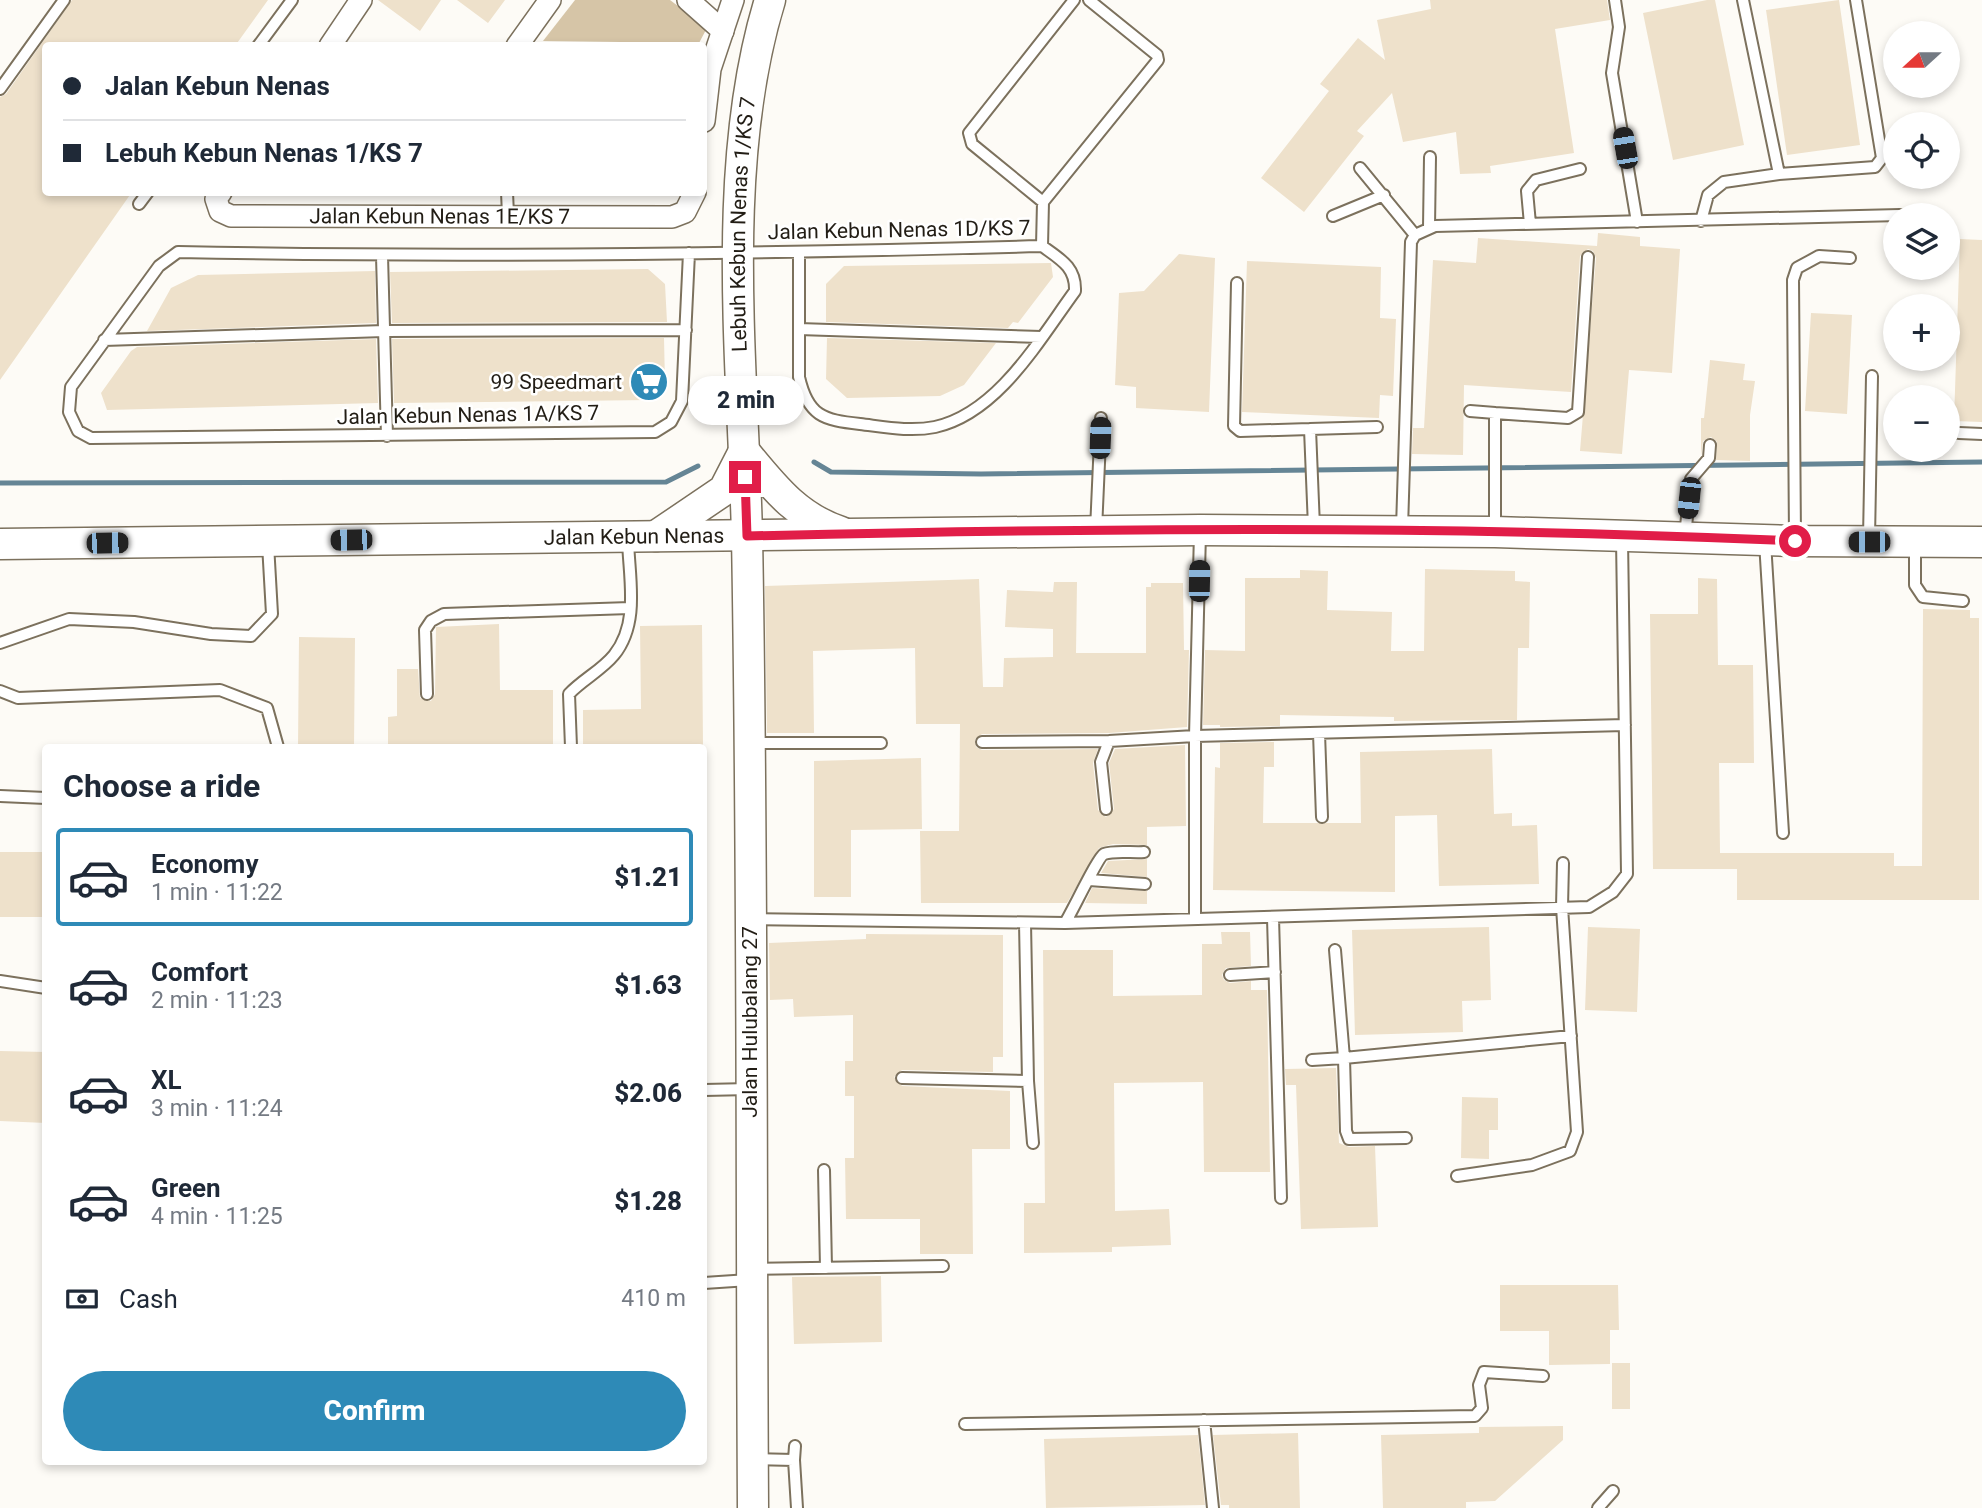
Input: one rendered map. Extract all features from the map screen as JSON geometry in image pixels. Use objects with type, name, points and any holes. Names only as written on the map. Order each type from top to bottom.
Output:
[{"type":"street","points":[[333,42],[362,0]]},
{"type":"street","points":[[520,42],[550,0]]},
{"type":"street","points":[[688,0],[723,31]]},
{"type":"street","points":[[707,69],[733,0]]},
{"type":"street","name":"Lebuh Kebun Nenas 1/KS 7","points":[[747,536],[740,253],[741,175],[754,57],[770,0]]},
{"type":"street","name":"Jalan Kebun Nenas 1E/KS 7","points":[[218,196],[220,211],[231,216],[672,217],[685,212],[693,196]]},
{"type":"street","points":[[642,537],[724,490],[745,462],[782,498],[818,524],[846,534]]},
{"type":"street","name":"Jalan Kebun Nenas","points":[[0,544],[1096,530],[1495,531],[1795,541],[1982,542]]},
{"type":"street","name":"Jalan Hulubalang 27","points":[[747,536],[753,1508]]},
{"type":"lane","points":[[0,89],[64,0]]},
{"type":"lane","points":[[261,42],[292,0]]},
{"type":"lane","points":[[1043,202],[972,144],[968,133],[1074,0]]},
{"type":"lane","points":[[1042,246],[1043,202],[1158,60],[1157,55],[1088,0]]},
{"type":"lane","points":[[1615,0],[1619,27],[1612,73],[1637,222]]},
{"type":"lane","points":[[1743,0],[1779,174]]},
{"type":"lane","points":[[1701,221],[1708,195],[1724,182],[1779,174],[1875,167],[1882,158],[1856,0]]},
{"type":"lane","points":[[1429,227],[1430,157]]},
{"type":"lane","points":[[1360,168],[1415,235]]},
{"type":"lane","points":[[1530,224],[1527,191],[1536,180],[1580,169]]},
{"type":"lane","points":[[1333,216],[1384,195]]},
{"type":"lane","points":[[139,204],[145,196]]},
{"type":"lane","points":[[507,196],[508,215]]},
{"type":"lane","points":[[1402,531],[1411,242],[1415,235],[1429,227],[1883,216]]},
{"type":"lane","name":"Jalan Kebun Nenas 1D/KS 7","points":[[91,438],[78,431],[69,412],[71,387],[159,266],[178,252],[382,256],[799,253],[1042,246],[1068,264],[1075,281],[1075,291],[1041,337]]},
{"type":"lane","name":"Jalan Kebun Nenas 1A/KS 7","points":[[91,438],[655,432],[671,422],[682,401],[689,253]]},
{"type":"lane","points":[[799,253],[799,377],[812,407],[827,421],[906,430],[936,426],[965,416],[990,400],[1041,337]]},
{"type":"lane","points":[[382,256],[387,436]]},
{"type":"lane","points":[[1795,541],[1793,280],[1797,268],[1819,256],[1850,258]]},
{"type":"lane","points":[[1470,411],[1568,418],[1578,412],[1588,257]]},
{"type":"lane","points":[[1237,283],[1234,426],[1240,431],[1377,427]]},
{"type":"lane","points":[[799,329],[1041,337]]},
{"type":"lane","points":[[104,340],[384,331],[685,330]]},
{"type":"lane","points":[[1869,542],[1872,376]]},
{"type":"lane","points":[[1495,413],[1495,531]]},
{"type":"lane","points":[[1096,530],[1101,418]]},
{"type":"lane","points":[[1310,429],[1314,466],[1314,530]]},
{"type":"lane","points":[[1960,433],[1982,434]]},
{"type":"lane","points":[[1685,537],[1691,479],[1709,458],[1710,444]]},
{"type":"lane","points":[[1195,919],[1195,736],[1200,530]]},
{"type":"lane","points":[[749,919],[1065,923],[1589,907],[1613,892],[1627,874],[1622,534]]},
{"type":"lane","points":[[571,744],[569,694],[583,679],[614,656],[629,629],[642,537]]},
{"type":"lane","points":[[1765,540],[1783,833]]},
{"type":"lane","points":[[0,643],[69,619],[134,622],[251,636],[272,614],[268,541]]},
{"type":"lane","points":[[1915,542],[1915,585],[1923,597],[1963,601]]},
{"type":"lane","points":[[427,694],[425,630],[431,621],[444,614],[630,608]]},
{"type":"lane","points":[[0,691],[18,698],[220,690],[268,708],[277,744]]},
{"type":"lane","points":[[982,742],[1109,741],[1195,736],[1625,725]]},
{"type":"lane","points":[[1319,733],[1322,817]]},
{"type":"lane","points":[[1106,809],[1101,762],[1109,741]]},
{"type":"lane","points":[[748,743],[881,743]]},
{"type":"lane","points":[[0,796],[42,798]]},
{"type":"lane","points":[[1065,923],[1089,880],[1094,862],[1104,854],[1144,852]]},
{"type":"lane","points":[[1457,1176],[1532,1165],[1570,1151],[1577,1132],[1562,908],[1563,863]]},
{"type":"lane","points":[[1089,880],[1145,884]]},
{"type":"lane","points":[[1273,918],[1281,1198]]},
{"type":"lane","points":[[1025,923],[1032,1143]]},
{"type":"lane","points":[[1335,950],[1344,1058],[1346,1131],[1349,1139],[1406,1138]]},
{"type":"lane","points":[[1230,975],[1275,972]]},
{"type":"lane","points":[[0,981],[42,987]]},
{"type":"lane","points":[[1312,1060],[1571,1035]]},
{"type":"lane","points":[[902,1078],[1028,1081]]},
{"type":"lane","points":[[707,1090],[751,1089]]},
{"type":"lane","points":[[824,1170],[826,1268]]},
{"type":"lane","points":[[707,1282],[752,1274],[826,1268],[943,1266]]},
{"type":"lane","points":[[965,1424],[1475,1416],[1482,1408],[1479,1385],[1483,1372],[1543,1376]]},
{"type":"lane","points":[[1204,1420],[1213,1508]]},
{"type":"lane","points":[[795,1446],[797,1508]]},
{"type":"lane","points":[[753,1459],[794,1460]]},
{"type":"lane","points":[[1598,1508],[1613,1491]]},
{"type":"shaded area","points":[[575,0],[670,0],[707,28],[700,42],[543,41]]},
{"type":"building","points":[[72,0],[268,0],[238,42],[43,42]]},
{"type":"building","points":[[378,0],[441,0],[420,31]]},
{"type":"building","points":[[457,0],[505,0],[488,23]]},
{"type":"building","points":[[1430,0],[1607,0],[1610,20],[1555,29],[1574,153],[1490,166],[1491,173],[1460,174],[1456,132],[1403,142],[1392,93],[1357,131],[1364,136],[1304,212],[1261,178],[1329,91],[1320,84],[1358,38],[1385,60],[1377,20],[1431,9]]},
{"type":"building","points":[[1715,0],[1744,145],[1673,160],[1643,13]]},
{"type":"building","points":[[1839,0],[1860,145],[1787,155],[1766,10]]},
{"type":"building","points":[[42,43],[42,196],[129,196],[0,380],[0,97],[6,94]]},
{"type":"building","points":[[1598,233],[1640,237],[1640,246],[1680,249],[1672,373],[1629,370],[1622,454],[1580,451],[1596,258],[1593,251],[1588,249],[1580,256],[1571,392],[1464,385],[1463,455],[1412,454],[1413,428],[1424,428],[1433,260],[1476,263],[1478,238],[1597,246]]},
{"type":"building","points":[[1960,239],[1982,240],[1982,422],[1960,421],[1960,385],[1955,385],[1956,371],[1960,371]]},
{"type":"building","points":[[1179,254],[1215,258],[1209,412],[1136,408],[1136,387],[1115,385],[1119,293],[1144,291]]},
{"type":"building","points":[[1247,261],[1381,267],[1380,318],[1396,319],[1393,396],[1380,395],[1379,418],[1242,412]]},
{"type":"building","points":[[1051,263],[1053,277],[1018,323],[1013,322],[1008,328],[826,322],[826,284],[844,266]]},
{"type":"building","points":[[648,269],[665,284],[667,322],[392,323],[390,272]]},
{"type":"building","points":[[375,271],[376,323],[147,331],[171,288],[198,275]]},
{"type":"building","points":[[1811,313],[1852,315],[1847,414],[1805,411]]},
{"type":"building","points":[[664,338],[665,383],[649,400],[394,403],[392,339]]},
{"type":"building","points":[[827,338],[996,343],[964,385],[940,396],[847,398],[826,379]]},
{"type":"building","points":[[376,339],[378,403],[107,410],[101,393],[131,351],[137,347]]},
{"type":"building","points":[[1710,360],[1745,364],[1743,380],[1755,381],[1750,415],[1750,461],[1716,460],[1717,442],[1711,437],[1703,441],[1701,456],[1701,418],[1704,418]]},
{"type":"building","points":[[1425,569],[1515,571],[1515,581],[1530,582],[1529,648],[1518,648],[1517,720],[1394,721],[1394,717],[1280,715],[1280,726],[1203,725],[1205,650],[1245,651],[1245,578],[1300,578],[1300,570],[1328,571],[1327,610],[1392,612],[1391,651],[1424,651]]},
{"type":"building","points":[[1698,578],[1717,579],[1718,665],[1753,665],[1754,763],[1719,763],[1720,853],[1894,853],[1894,866],[1922,866],[1923,609],[1970,610],[1970,618],[1979,618],[1979,900],[1737,900],[1737,869],[1653,869],[1650,614],[1698,614]]},
{"type":"building","points":[[979,579],[983,687],[1003,687],[1004,658],[1053,657],[1053,629],[1005,627],[1007,590],[1053,592],[1054,582],[1077,582],[1076,653],[1146,653],[1146,587],[1151,587],[1151,583],[1183,583],[1184,650],[1189,650],[1187,727],[1109,733],[982,734],[975,739],[976,747],[982,750],[1098,749],[1093,763],[1098,810],[1106,817],[1114,809],[1109,763],[1115,749],[1185,745],[1186,826],[1147,827],[1147,845],[1113,844],[1099,848],[1067,903],[921,903],[920,831],[959,831],[960,724],[916,724],[915,648],[813,651],[814,733],[767,733],[765,586]]},
{"type":"building","points":[[499,624],[500,690],[553,690],[553,744],[388,744],[388,717],[397,716],[397,669],[418,669],[420,698],[431,701],[435,694],[436,627]]},
{"type":"building","points":[[702,625],[703,744],[583,744],[583,710],[641,709],[640,626]]},
{"type":"building","points":[[299,637],[355,638],[354,744],[298,744]]},
{"type":"building","points":[[1274,742],[1274,767],[1264,767],[1263,823],[1361,823],[1360,752],[1492,749],[1494,814],[1512,813],[1512,826],[1537,825],[1539,884],[1439,886],[1437,815],[1395,816],[1395,892],[1213,890],[1215,767],[1220,768],[1220,743]]},
{"type":"building","points":[[921,758],[922,829],[851,830],[851,897],[814,897],[814,761]]},
{"type":"building","points":[[0,852],[42,852],[42,917],[0,917]]},
{"type":"building","points":[[1147,859],[1147,877],[1101,873],[1108,861]]},
{"type":"building","points":[[1092,888],[1147,891],[1147,904],[1085,903]]},
{"type":"building","points":[[1489,927],[1491,1000],[1462,1001],[1463,1032],[1355,1035],[1352,930]]},
{"type":"building","points":[[1588,927],[1640,929],[1637,1012],[1585,1010]]},
{"type":"building","points":[[1221,932],[1250,932],[1251,966],[1226,968],[1222,975],[1224,980],[1230,983],[1251,981],[1251,990],[1267,990],[1270,1172],[1204,1172],[1203,1082],[1114,1083],[1115,1211],[1169,1209],[1171,1245],[1112,1247],[1112,1252],[1024,1253],[1024,1203],[1045,1203],[1043,950],[1113,950],[1113,996],[1202,995],[1202,944],[1222,944]]},
{"type":"building","points":[[866,934],[1003,935],[1003,1057],[993,1057],[993,1072],[902,1070],[894,1077],[902,1086],[1010,1091],[1010,1149],[972,1149],[973,1254],[920,1254],[920,1219],[846,1219],[845,1158],[854,1158],[854,1096],[845,1096],[845,1061],[853,1061],[853,1015],[794,1017],[793,999],[770,1000],[769,943],[866,939]]},
{"type":"building","points":[[0,1051],[42,1052],[42,1123],[0,1121]]},
{"type":"building","points":[[1336,1068],[1339,1143],[1349,1147],[1375,1146],[1378,1227],[1301,1229],[1296,1085],[1286,1085],[1285,1069]]},
{"type":"building","points":[[1462,1097],[1498,1098],[1498,1130],[1489,1130],[1489,1159],[1461,1158]]},
{"type":"building","points":[[881,1276],[882,1342],[794,1344],[792,1277]]},
{"type":"building","points":[[1500,1285],[1618,1285],[1619,1330],[1610,1330],[1610,1364],[1549,1365],[1549,1331],[1500,1331]]},
{"type":"building","points":[[1612,1363],[1630,1363],[1630,1409],[1612,1409]]},
{"type":"building","points":[[1563,1426],[1563,1440],[1495,1501],[1466,1502],[1466,1508],[1383,1508],[1381,1435],[1479,1433],[1479,1427]]},
{"type":"building","points":[[1298,1433],[1300,1508],[1229,1508],[1229,1505],[1221,1505],[1213,1435]]},
{"type":"building","points":[[1198,1435],[1205,1505],[1046,1508],[1044,1439]]},
{"type":"waterway","points":[[814,462],[831,472],[981,474],[1982,462]]},
{"type":"waterway","points":[[0,483],[666,482],[698,466]]},
{"type":"place","name":"99 Speedmart","points":[[649,382]]},
{"type":"route","points":[[745,477],[747,536],[1096,530],[1314,530],[1495,531],[1795,541]]}]
